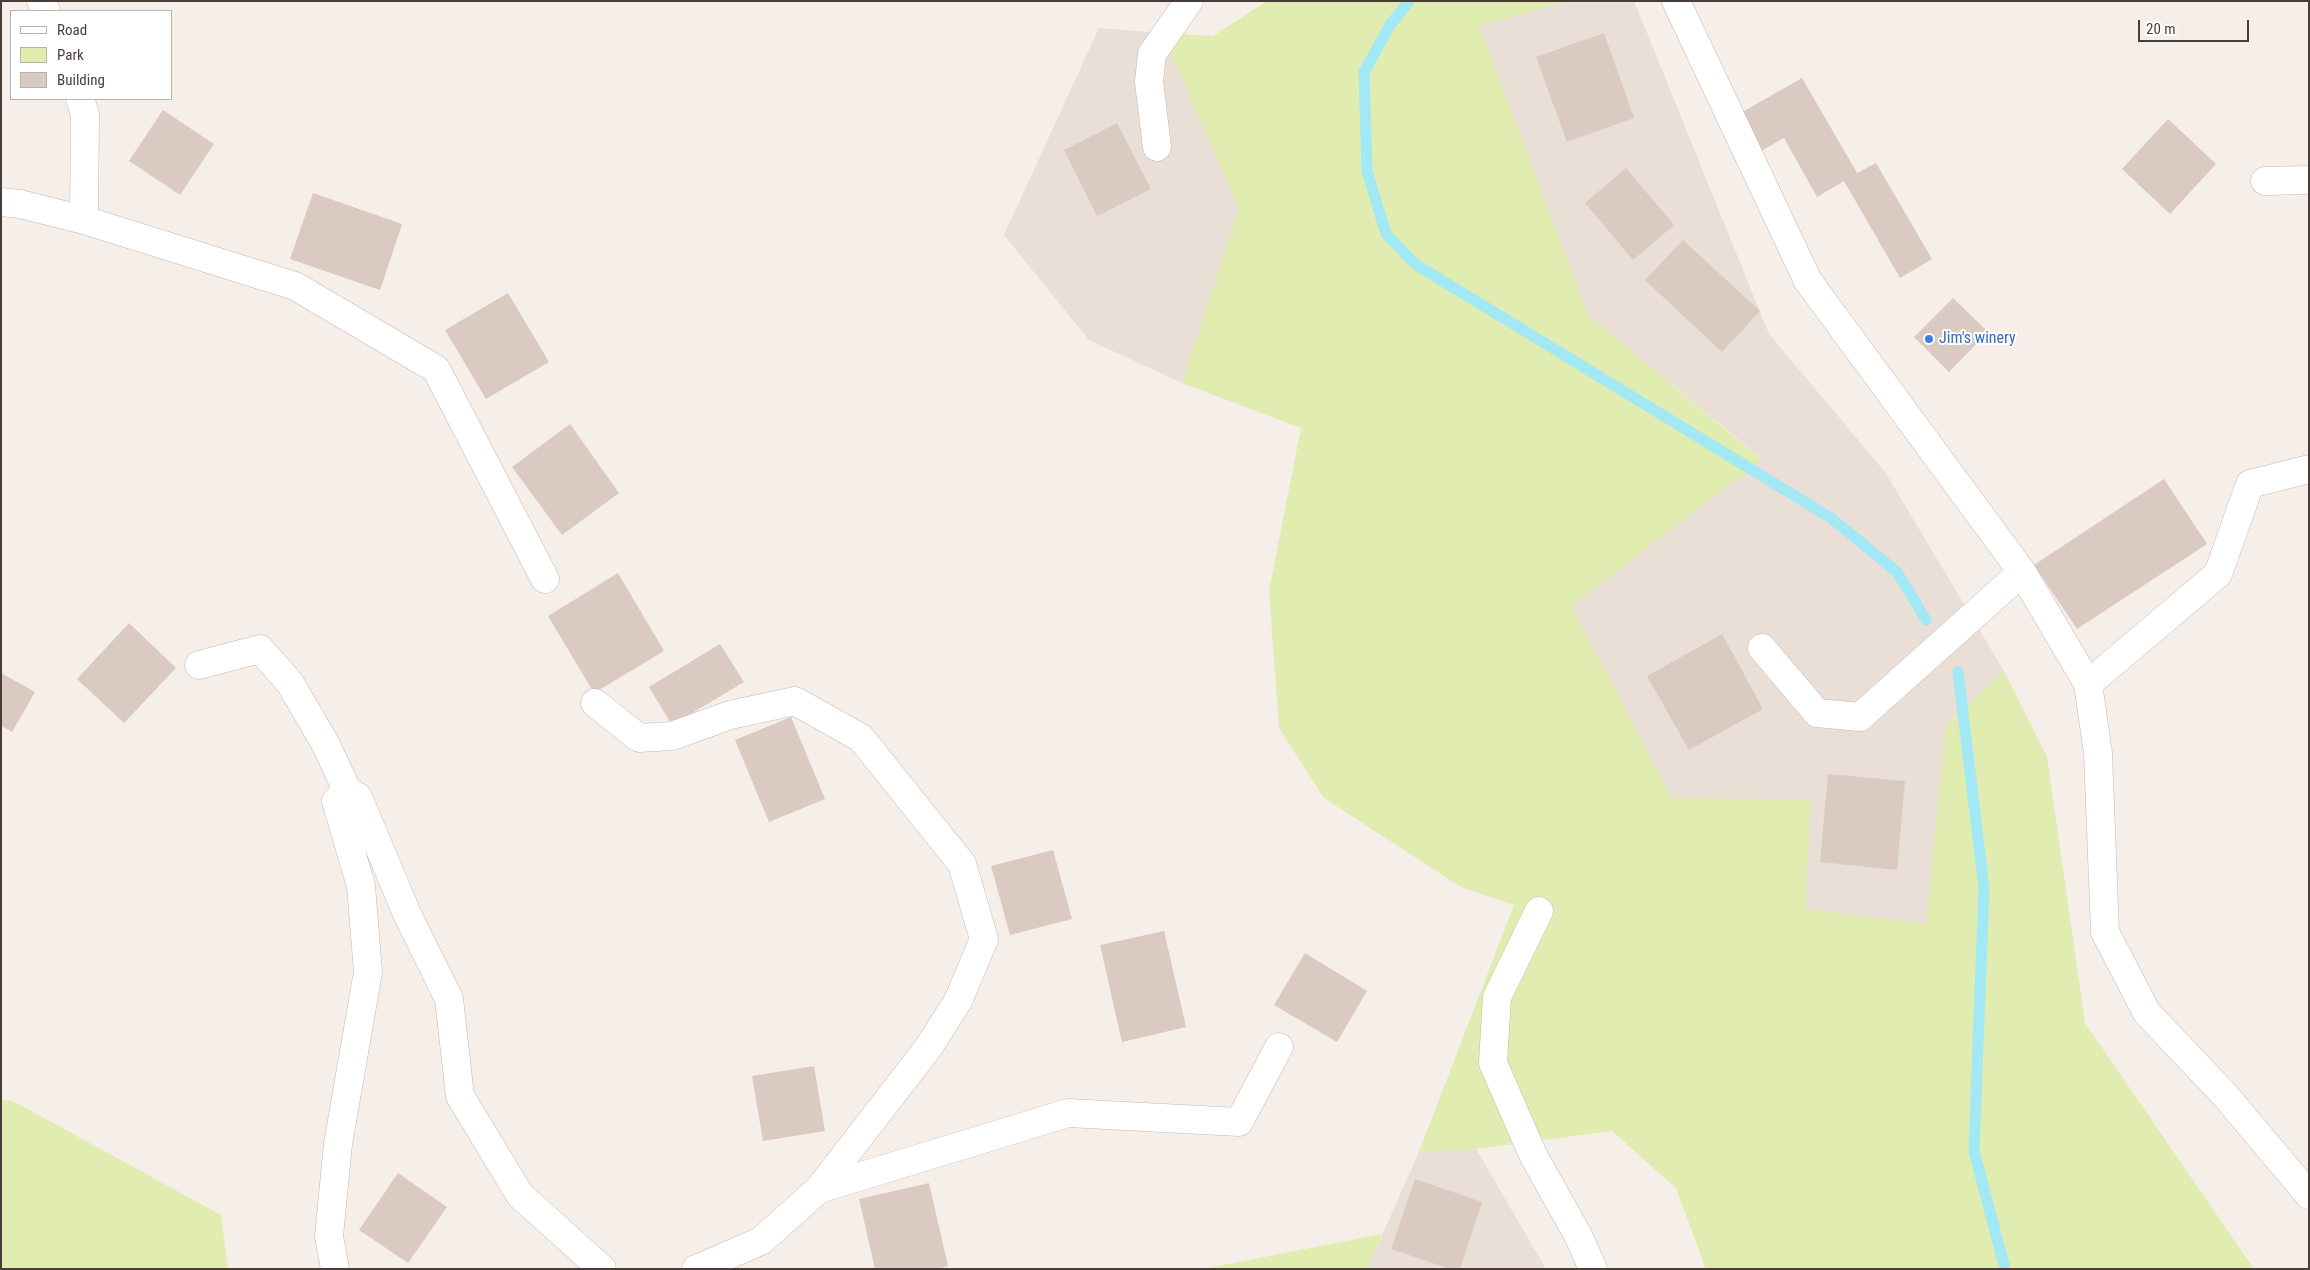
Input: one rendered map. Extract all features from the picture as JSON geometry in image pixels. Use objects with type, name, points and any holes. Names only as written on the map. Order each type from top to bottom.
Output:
[{"type":"street","points":[[1157,147],[1149,82],[1152,54],[1189,1]]},
{"type":"street","points":[[1676,1],[1808,281],[2022,572],[2088,684],[2098,753],[2105,932],[2147,1013],[2224,1094],[2309,1195]]},
{"type":"street","points":[[80,100],[86,114],[84,220]]},
{"type":"street","points":[[2265,181],[2309,180]]},
{"type":"street","points":[[1,202],[20,204],[84,220],[295,286],[436,369],[545,579]]},
{"type":"street","points":[[2088,684],[2218,574],[2250,484],[2309,468]]},
{"type":"street","points":[[1762,648],[1817,713],[1860,717],[2022,572]]},
{"type":"street","points":[[199,665],[260,649],[290,684],[326,745],[347,790],[358,797],[408,916],[449,999],[460,1096],[520,1195],[602,1269]]},
{"type":"street","points":[[595,703],[639,738],[672,736],[730,715],[795,701],[862,738],[962,864],[984,939],[958,1001],[928,1048],[819,1189],[761,1241],[696,1269]]},
{"type":"street","points":[[335,1269],[329,1236],[338,1144],[368,972],[361,886],[336,800],[347,790]]},
{"type":"street","points":[[1539,911],[1497,997],[1493,1063],[1533,1155],[1594,1269]]},
{"type":"street","points":[[819,1189],[1068,1113],[1239,1122],[1279,1047]]},
{"type":"shaded area","points":[[1569,1],[1634,1],[1769,334],[1885,472],[2004,671],[1946,726],[1926,924],[1805,909],[1810,800],[1672,799],[1571,606],[1762,459],[1588,315],[1479,26]]},
{"type":"shaded area","points":[[1099,28],[1162,33],[1239,208],[1182,383],[1089,340],[1004,235]]},
{"type":"shaded area","points":[[1476,1149],[1546,1269],[1367,1269],[1419,1152]]},
{"type":"green space","points":[[1267,1],[1569,1],[1479,26],[1588,315],[1762,460],[1571,606],[1672,798],[1811,800],[1805,909],[1926,924],[1946,726],[2004,671],[2047,757],[2085,1023],[2254,1269],[1706,1269],[1676,1188],[1612,1131],[1476,1149],[1419,1152],[1514,905],[1461,887],[1324,798],[1279,728],[1269,591],[1301,428],[1182,383],[1239,208],[1162,33],[1213,36]]},
{"type":"green space","points":[[11,1100],[221,1215],[228,1269],[1,1269],[1,1101]]},
{"type":"green space","points":[[1382,1234],[1367,1269],[1203,1269]]},
{"type":"building","points":[[1604,33],[1634,118],[1567,142],[1536,57]]},
{"type":"building","points":[[1802,78],[1857,173],[1876,163],[1932,259],[1900,278],[1844,181],[1817,197],[1784,138],[1761,151],[1739,114]]},
{"type":"building","points":[[163,110],[214,144],[180,195],[129,161]]},
{"type":"building","points":[[2168,119],[2216,164],[2170,214],[2122,169]]},
{"type":"building","points":[[1117,123],[1151,189],[1097,216],[1064,150]]},
{"type":"building","points":[[1626,168],[1674,225],[1633,260],[1585,203]]},
{"type":"building","points":[[313,193],[402,224],[380,290],[290,259]]},
{"type":"building","points":[[1683,240],[1760,311],[1722,352],[1645,280]]},
{"type":"building","points":[[508,293],[549,362],[486,399],[445,330]]},
{"type":"building","points":[[1953,298],[1988,332],[1949,372],[1914,337]]},
{"type":"building","points":[[570,424],[619,493],[562,535],[512,467]]},
{"type":"building","points":[[2164,479],[2207,544],[2077,629],[2034,565]]},
{"type":"building","points":[[618,573],[664,651],[594,693],[548,616]]},
{"type":"building","points":[[129,623],[176,668],[124,723],[77,679]]},
{"type":"building","points":[[1722,634],[1763,709],[1689,750],[1647,676]]},
{"type":"building","points":[[720,644],[744,682],[672,725],[649,687]]},
{"type":"building","points":[[1,673],[35,692],[12,732],[1,726]]},
{"type":"building","points":[[791,717],[825,799],[769,822],[735,740]]},
{"type":"building","points":[[1828,774],[1905,781],[1897,870],[1820,862]]},
{"type":"building","points":[[1053,850],[1072,919],[1010,935],[991,866]]},
{"type":"building","points":[[1164,931],[1186,1027],[1122,1042],[1100,945]]},
{"type":"building","points":[[1305,953],[1367,991],[1337,1042],[1274,1005]]},
{"type":"building","points":[[814,1066],[825,1131],[763,1141],[752,1076]]},
{"type":"building","points":[[398,1173],[447,1207],[408,1263],[359,1230]]},
{"type":"building","points":[[1415,1179],[1482,1202],[1460,1269],[1450,1269],[1391,1249]]},
{"type":"building","points":[[929,1183],[948,1266],[936,1269],[875,1269],[859,1199]]},
{"type":"waterway","points":[[1409,1],[1390,25],[1364,72],[1367,171],[1386,234],[1415,264],[1831,518],[1897,572],[1926,620]]},
{"type":"waterway","points":[[1958,672],[1984,888],[1974,1151],[2005,1269]]},
{"type":"place","name":"Jim's winery","points":[[1929,339]]}]
